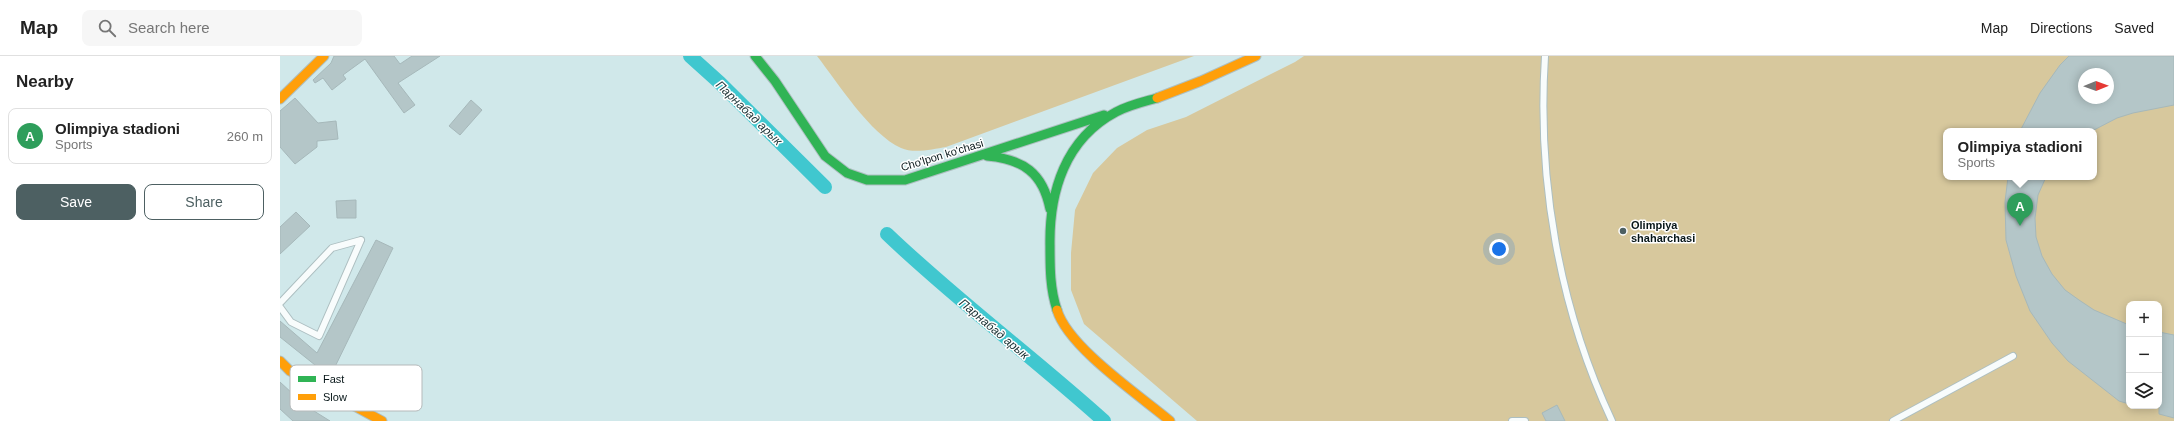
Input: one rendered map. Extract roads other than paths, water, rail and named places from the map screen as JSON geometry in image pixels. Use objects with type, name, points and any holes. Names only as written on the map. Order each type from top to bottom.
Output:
[{"type":"main road","points":[[280,99],[324,56]]},
{"type":"main road","name":"Cho'lpon ko'chasi","points":[[755,56],[775,82],[825,156],[838,168],[851,175],[867,180],[905,180],[1168,94],[1256,56]]},
{"type":"main road","points":[[1050,217],[1058,181],[1071,155],[1091,130],[1117,111]]},
{"type":"main road","points":[[979,156],[1005,158],[1018,162],[1030,169],[1039,178],[1045,189],[1050,217],[1050,285],[1056,310],[1064,326],[1080,346],[1170,421]]},
{"type":"main road","points":[[280,361],[290,371]]},
{"type":"main road","points":[[364,411],[382,421]]},
{"type":"lane","points":[[1545,56],[1544,144],[1551,214],[1562,275],[1577,333],[1597,389],[1612,421]]},
{"type":"lane","points":[[280,304],[332,248],[360,240],[319,336],[291,322],[280,307]]},
{"type":"lane","points":[[1893,421],[2013,356]]},
{"type":"lane","points":[[1512,421],[1525,421]]},
{"type":"waterway","name":"Парнабад арык","points":[[690,56],[720,83],[825,187]]},
{"type":"waterway","name":"Парнабад арык","points":[[887,234],[940,282],[1104,421]]},
{"type":"place","name":"Olimpiya stadioni","points":[[2020,226]]},
{"type":"place","name":"Olimpiya shaharchasi","points":[[1623,231]]}]
